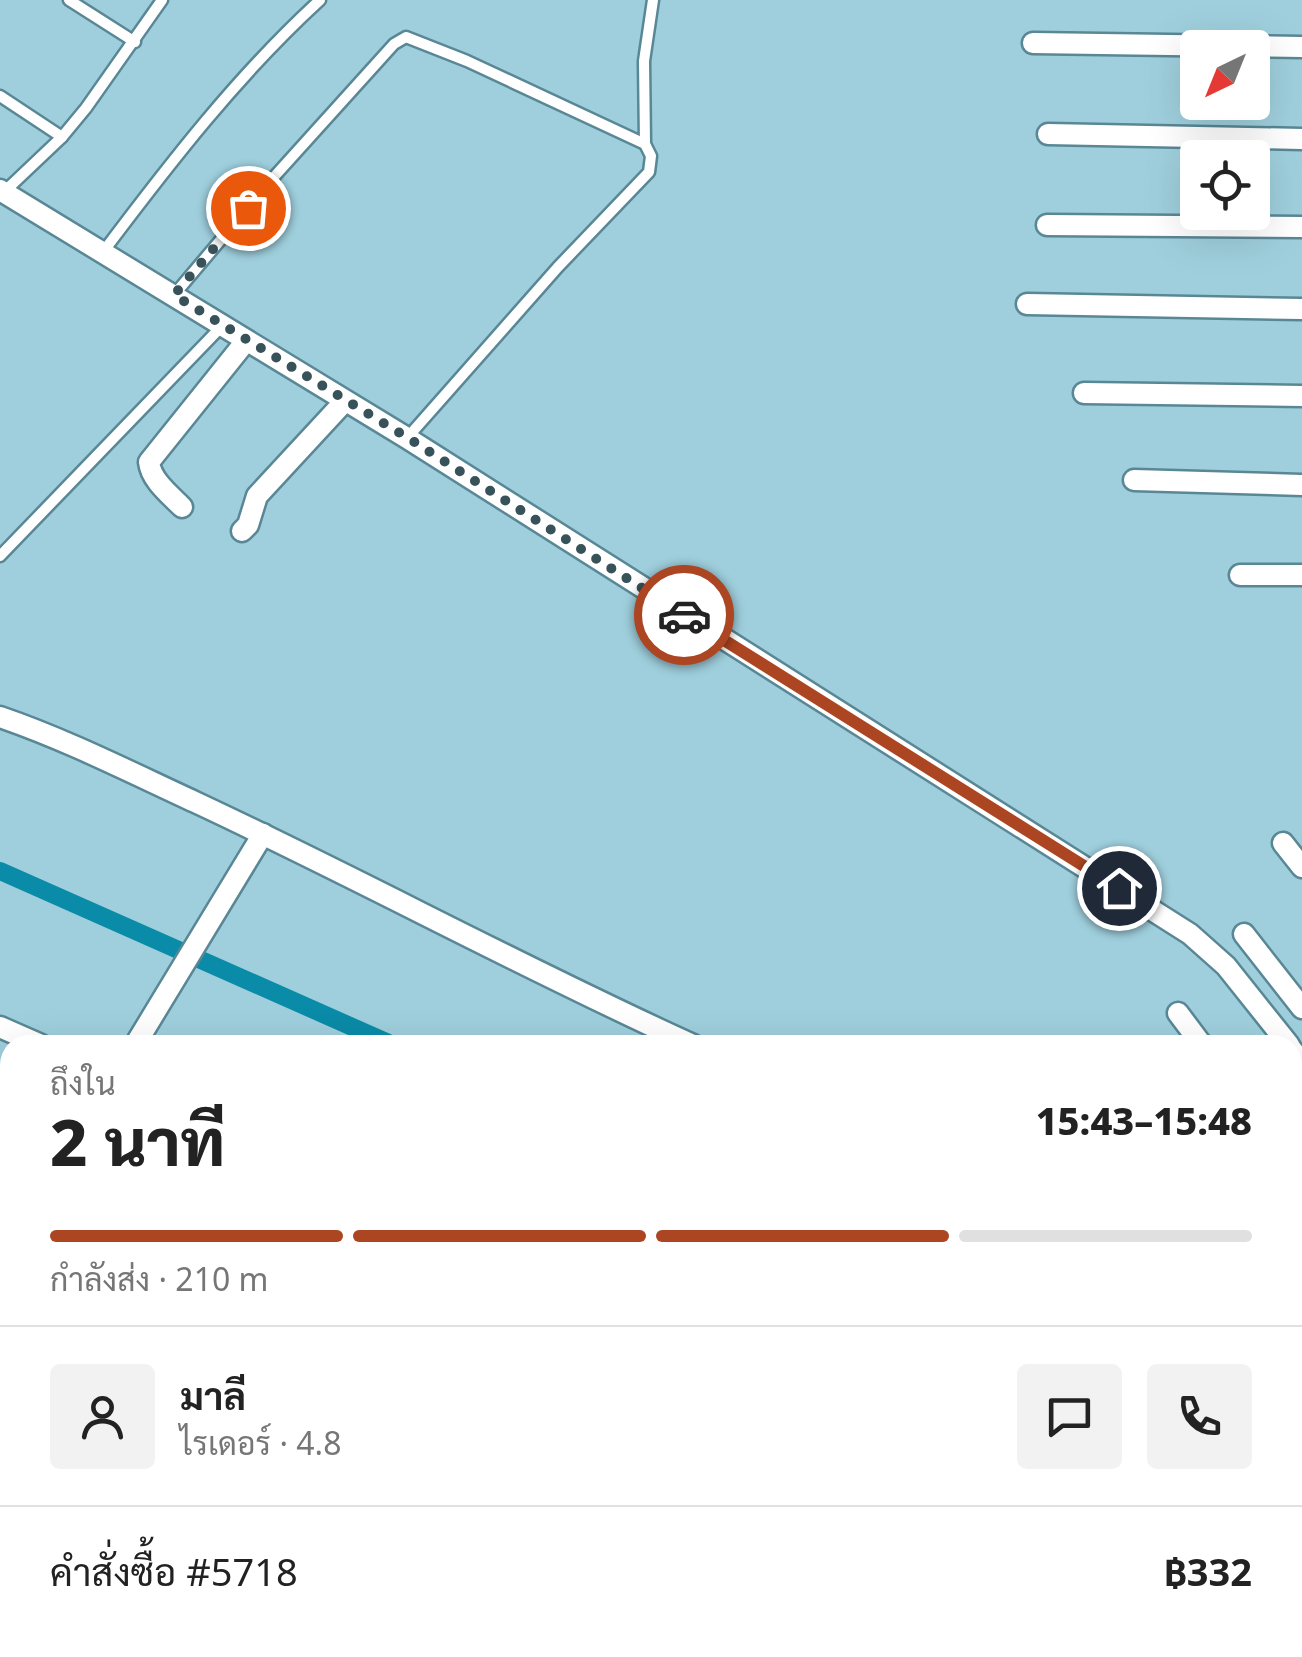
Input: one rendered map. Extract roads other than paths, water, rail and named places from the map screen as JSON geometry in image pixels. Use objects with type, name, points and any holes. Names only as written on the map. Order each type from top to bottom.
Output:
[{"type":"street","points":[[1032,44],[1302,46]]},
{"type":"street","points":[[1048,134],[1302,140]]},
{"type":"street","points":[[2,192],[408,438],[1190,934],[1226,966],[1281,1035]]},
{"type":"street","points":[[1046,224],[1302,228]]},
{"type":"street","points":[[1027,304],[1302,309]]},
{"type":"street","points":[[182,507],[157,481],[148,468],[149,462],[246,341]]},
{"type":"street","points":[[1084,393],[1302,396]]},
{"type":"street","points":[[242,531],[257,496],[344,402]]},
{"type":"street","points":[[1134,480],[1302,486]]},
{"type":"street","points":[[1240,575],[1302,575]]},
{"type":"street","points":[[0,716],[46,733],[264,834],[672,1035]]},
{"type":"street","points":[[141,1035],[264,834]]},
{"type":"street","points":[[1283,843],[1302,867]]},
{"type":"street","points":[[1244,934],[1302,1008]]},
{"type":"street","points":[[1178,1012],[1195,1035]]},
{"type":"lane","points":[[69,0],[135,42]]},
{"type":"lane","points":[[2,192],[62,137],[162,0]]},
{"type":"lane","points":[[103,252],[177,154],[282,35],[320,0]]},
{"type":"lane","points":[[644,144],[644,61],[654,0]]},
{"type":"lane","points":[[174,295],[285,165],[394,44],[406,37],[467,61],[644,144],[652,156],[650,172],[558,267],[408,438]]},
{"type":"lane","points":[[0,96],[62,137]]},
{"type":"lane","points":[[2,548],[222,326]]},
{"type":"waterway","points":[[0,871],[370,1035]]}]
